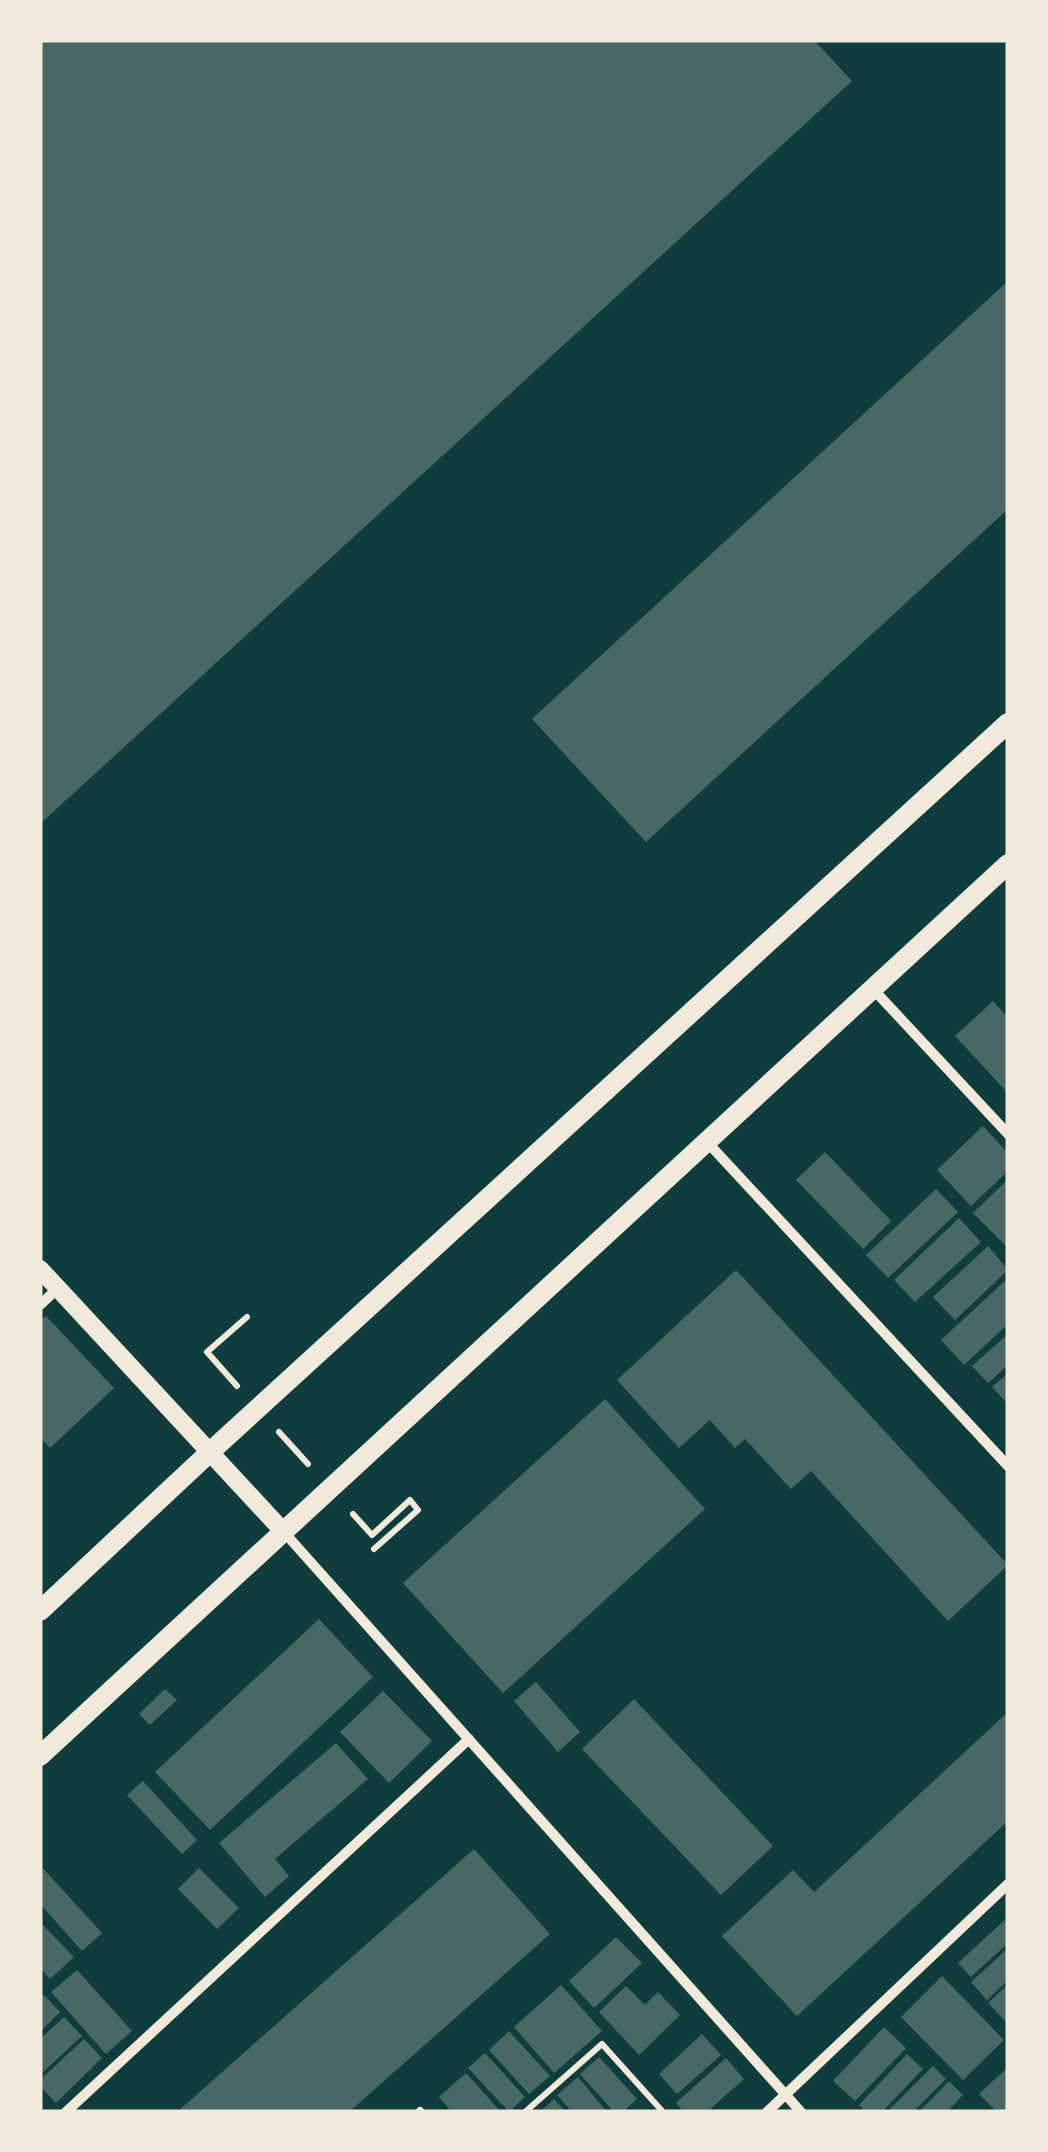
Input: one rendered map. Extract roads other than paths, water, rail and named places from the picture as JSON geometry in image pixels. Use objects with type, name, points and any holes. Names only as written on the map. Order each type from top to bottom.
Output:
[{"type":"main road","points":[[40,1612],[1008,723]]},
{"type":"main road","points":[[40,1756],[1008,864]]},
{"type":"street","points":[[874,989],[1008,1134]]},
{"type":"street","points":[[708,1143],[1008,1466]]},
{"type":"street","points":[[40,1269],[282,1530],[801,2112]]},
{"type":"street","points":[[40,1305],[58,1288]]},
{"type":"street","points":[[66,2112],[469,1739]]},
{"type":"street","points":[[767,2112],[1008,1884]]}]
